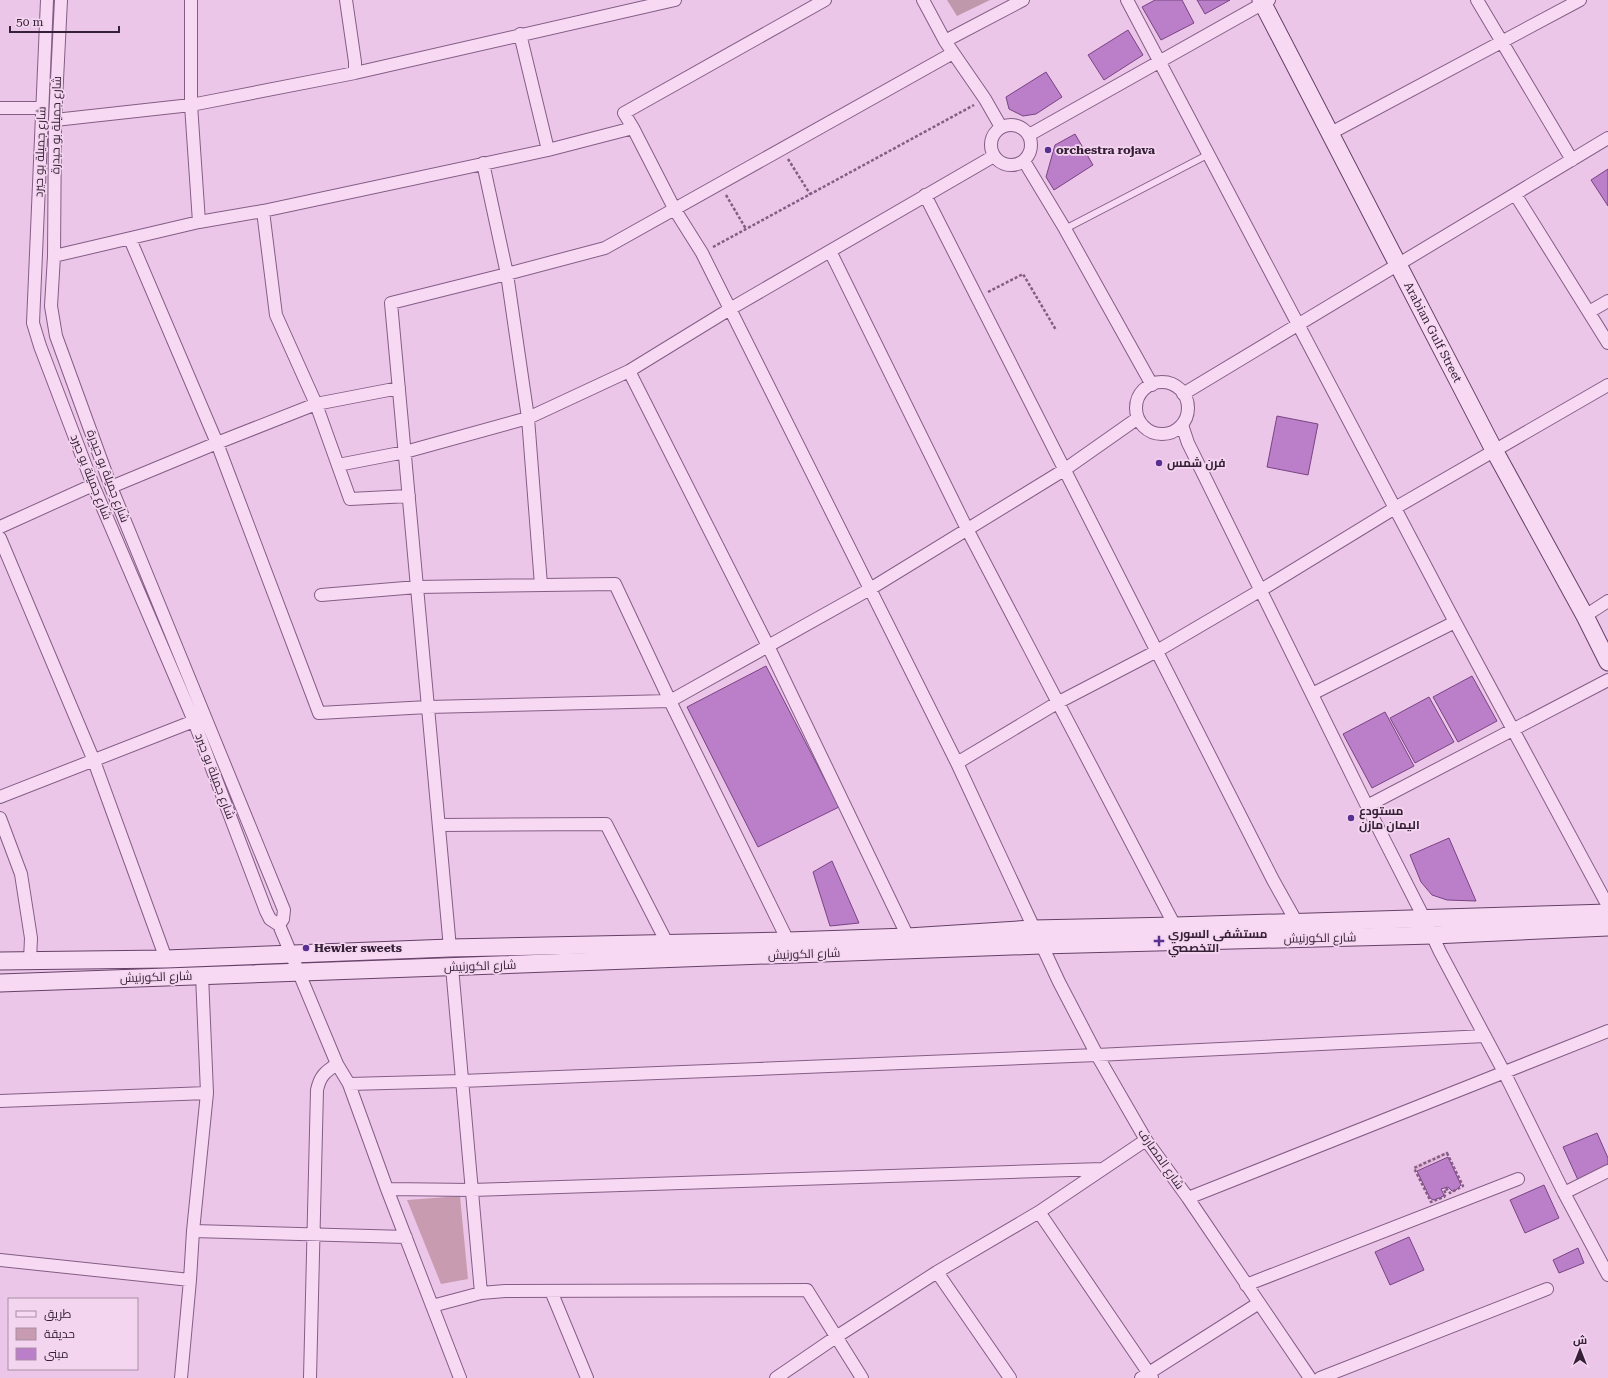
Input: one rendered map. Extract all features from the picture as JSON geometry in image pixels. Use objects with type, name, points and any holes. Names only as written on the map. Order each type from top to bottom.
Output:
[{"type":"street","name":"شارع جميلة بو حيرد","points":[[47,0],[41,108],[33,322],[40,346],[94,486],[194,721],[266,911],[270,919],[279,925]]},
{"type":"street","name":"شارع جميلة بو حيدرة","points":[[61,0],[55,120],[54,256],[51,306],[56,336],[111,487],[284,910],[283,919],[279,925]]},
{"type":"street","points":[[191,0],[191,105],[199,222]]},
{"type":"street","points":[[346,0],[354,73]]},
{"type":"street","points":[[55,120],[191,105],[354,73],[520,34],[675,0]]},
{"type":"street","name":"شارع المصارف","points":[[825,0],[624,113],[675,210],[702,253],[957,763],[1033,929],[1097,1054],[1146,1140],[1188,1198],[1310,1378]]},
{"type":"street","points":[[923,0],[945,41],[985,99],[1001,127]]},
{"type":"street","points":[[945,41],[1023,0]]},
{"type":"street","points":[[1127,0],[1455,622],[1608,906]]},
{"type":"street","points":[[1477,0],[1572,160]]},
{"type":"street","points":[[1330,134],[1580,0]]},
{"type":"street","points":[[1029,135],[1160,62],[1264,1]]},
{"type":"street","name":"Arabian Gulf Street","points":[[1264,1],[1398,266],[1494,450],[1585,616],[1608,662]]},
{"type":"street","points":[[520,34],[548,150]]},
{"type":"street","points":[[450,948],[391,303],[605,248],[953,53]]},
{"type":"street","points":[[0,108],[41,108]]},
{"type":"street","points":[[1010,124],[1016,125],[1022,128],[1029,135],[1031,150],[1024,161],[1018,164],[1006,165],[994,156],[990,146],[991,140],[994,134],[1001,127],[1010,124]]},
{"type":"street","points":[[54,256],[199,222],[264,211],[548,150],[633,128]]},
{"type":"street","points":[[1183,394],[1398,266],[1608,138]]},
{"type":"street","points":[[338,465],[404,452],[528,418],[629,371],[730,309],[994,156]]},
{"type":"street","points":[[1024,161],[1065,229],[1152,385]]},
{"type":"street","points":[[483,163],[507,274],[528,418],[541,585]]},
{"type":"street","points":[[1515,194],[1608,343]]},
{"type":"street","points":[[925,195],[1272,880],[1297,922]]},
{"type":"street","points":[[264,211],[276,315],[316,404],[350,500],[409,496]]},
{"type":"street","points":[[130,239],[217,443],[319,713],[428,707],[670,701],[870,589],[1064,470],[1138,418]]},
{"type":"street","points":[[830,251],[967,529],[1175,926]]},
{"type":"street","points":[[1589,312],[1608,301]]},
{"type":"street","points":[[629,371],[768,646],[908,937]]},
{"type":"street","points":[[1167,383],[1174,385],[1183,394],[1188,403],[1188,411],[1182,425],[1171,432],[1158,434],[1143,426],[1138,418],[1137,410],[1139,399],[1145,389],[1152,385],[1167,383]]},
{"type":"street","points":[[957,763],[1057,703],[1157,651],[1261,590],[1395,508],[1608,385]]},
{"type":"street","points":[[111,487],[316,404],[399,388]]},
{"type":"street","points":[[1182,425],[1188,443],[1433,935],[1440,952],[1504,1072],[1564,1193],[1608,1276]]},
{"type":"street","points":[[0,527],[94,486]]},
{"type":"street","points":[[0,538],[94,761],[166,959]]},
{"type":"street","points":[[321,595],[417,587],[615,584],[670,701],[788,941]]},
{"type":"street","points":[[1585,616],[1608,601]]},
{"type":"street","points":[[1312,694],[1455,622]]},
{"type":"street","points":[[1368,806],[1608,680]]},
{"type":"street","points":[[0,797],[194,721]]},
{"type":"street","points":[[0,818],[21,874],[31,938],[30,960]]},
{"type":"street","points":[[439,825],[606,824],[668,944]]},
{"type":"street","name":"شارع الكورنيش","points":[[0,961],[166,959],[450,948],[788,941],[908,937],[1033,929],[1608,913]]},
{"type":"street","points":[[279,925],[337,1064],[348,1084],[460,1378]]},
{"type":"street","name":"شارع الكورنيش","points":[[0,983],[1041,944],[1433,935],[1608,927]]},
{"type":"street","points":[[452,967],[482,1293]]},
{"type":"street","points":[[181,1378],[193,1231],[207,1093],[202,975]]},
{"type":"street","points":[[1188,1198],[1608,1031]]},
{"type":"street","points":[[348,1084],[462,1081],[1485,1036]]},
{"type":"street","points":[[310,1378],[317,1090],[320,1078],[337,1064]]},
{"type":"street","points":[[0,1101],[207,1093]]},
{"type":"street","points":[[776,1378],[836,1337],[937,1272],[1039,1212],[1146,1140]]},
{"type":"street","points":[[387,1189],[472,1190],[1102,1169]]},
{"type":"street","points":[[1564,1193],[1608,1171]]},
{"type":"street","points":[[1246,1285],[1518,1179]]},
{"type":"street","points":[[1039,1212],[1147,1376],[1259,1303]]},
{"type":"street","points":[[193,1231],[406,1237]]},
{"type":"street","points":[[0,1260],[190,1280]]},
{"type":"street","points":[[937,1272],[1010,1378]]},
{"type":"street","points":[[1320,1378],[1546,1289]]},
{"type":"street","points":[[432,1306],[482,1293],[506,1291],[807,1290],[862,1378]]},
{"type":"street","points":[[551,1291],[587,1378]]},
{"type":"lane","points":[[1065,229],[1209,154]]},
{"type":"path","points":[[702,253],[985,99]]},
{"type":"path","points":[[782,149],[810,194]]},
{"type":"path","points":[[720,184],[746,229]]},
{"type":"path","points":[[977,297],[1023,274],[1056,330]]},
{"type":"path","points":[[1447,1153],[1463,1186],[1450,1193],[1447,1189],[1444,1190],[1446,1194],[1444,1197],[1431,1202],[1414,1168],[1447,1153]]},
{"type":"shaded area","points":[[947,0],[990,0],[957,16]]},
{"type":"shaded area","points":[[1446,1152],[1447,1155],[1417,1170],[1414,1166]]},
{"type":"green space","points":[[460,1196],[468,1279],[441,1284],[407,1200]]},
{"type":"building","points":[[1155,0],[1182,0],[1194,23],[1161,40],[1142,7]]},
{"type":"building","points":[[1197,0],[1230,0],[1205,14]]},
{"type":"building","points":[[1128,30],[1143,55],[1104,80],[1088,55]]},
{"type":"building","points":[[1046,72],[1062,97],[1036,114],[1023,116],[1009,109],[1006,97]]},
{"type":"building","points":[[1075,134],[1093,165],[1054,190],[1046,177],[1055,145]]},
{"type":"building","points":[[1608,169],[1608,206],[1591,180]]},
{"type":"building","points":[[1277,416],[1318,424],[1308,475],[1267,467]]},
{"type":"building","points":[[766,666],[839,807],[758,847],[687,707]]},
{"type":"building","points":[[1472,676],[1497,721],[1458,742],[1433,697]]},
{"type":"building","points":[[1429,697],[1454,742],[1415,763],[1390,718]]},
{"type":"building","points":[[1385,712],[1414,766],[1372,788],[1343,734]]},
{"type":"building","points":[[1449,838],[1476,901],[1447,900],[1432,895],[1421,882],[1410,855]]},
{"type":"building","points":[[832,861],[859,923],[830,926],[813,872]]},
{"type":"building","points":[[1597,1133],[1608,1158],[1608,1167],[1578,1180],[1563,1147]]},
{"type":"building","points":[[1448,1157],[1461,1185],[1455,1191],[1452,1191],[1448,1187],[1441,1189],[1444,1195],[1433,1200],[1430,1198],[1417,1171]]},
{"type":"building","points":[[1544,1185],[1559,1218],[1525,1233],[1510,1200]]},
{"type":"building","points":[[1409,1237],[1424,1270],[1390,1285],[1375,1252]]},
{"type":"building","points":[[1578,1248],[1584,1263],[1559,1273],[1553,1260]]},
{"type":"place","name":"orchestra rojava","points":[[1048,150]]},
{"type":"place","name":"فرن شمس","points":[[1159,463]]},
{"type":"place","name":"مستودع اليمان مازن","points":[[1351,818]]},
{"type":"place","name":"مستشفى السوري التخصصي","points":[[1159,941]]},
{"type":"place","name":"Hewler sweets","points":[[306,948]]}]
